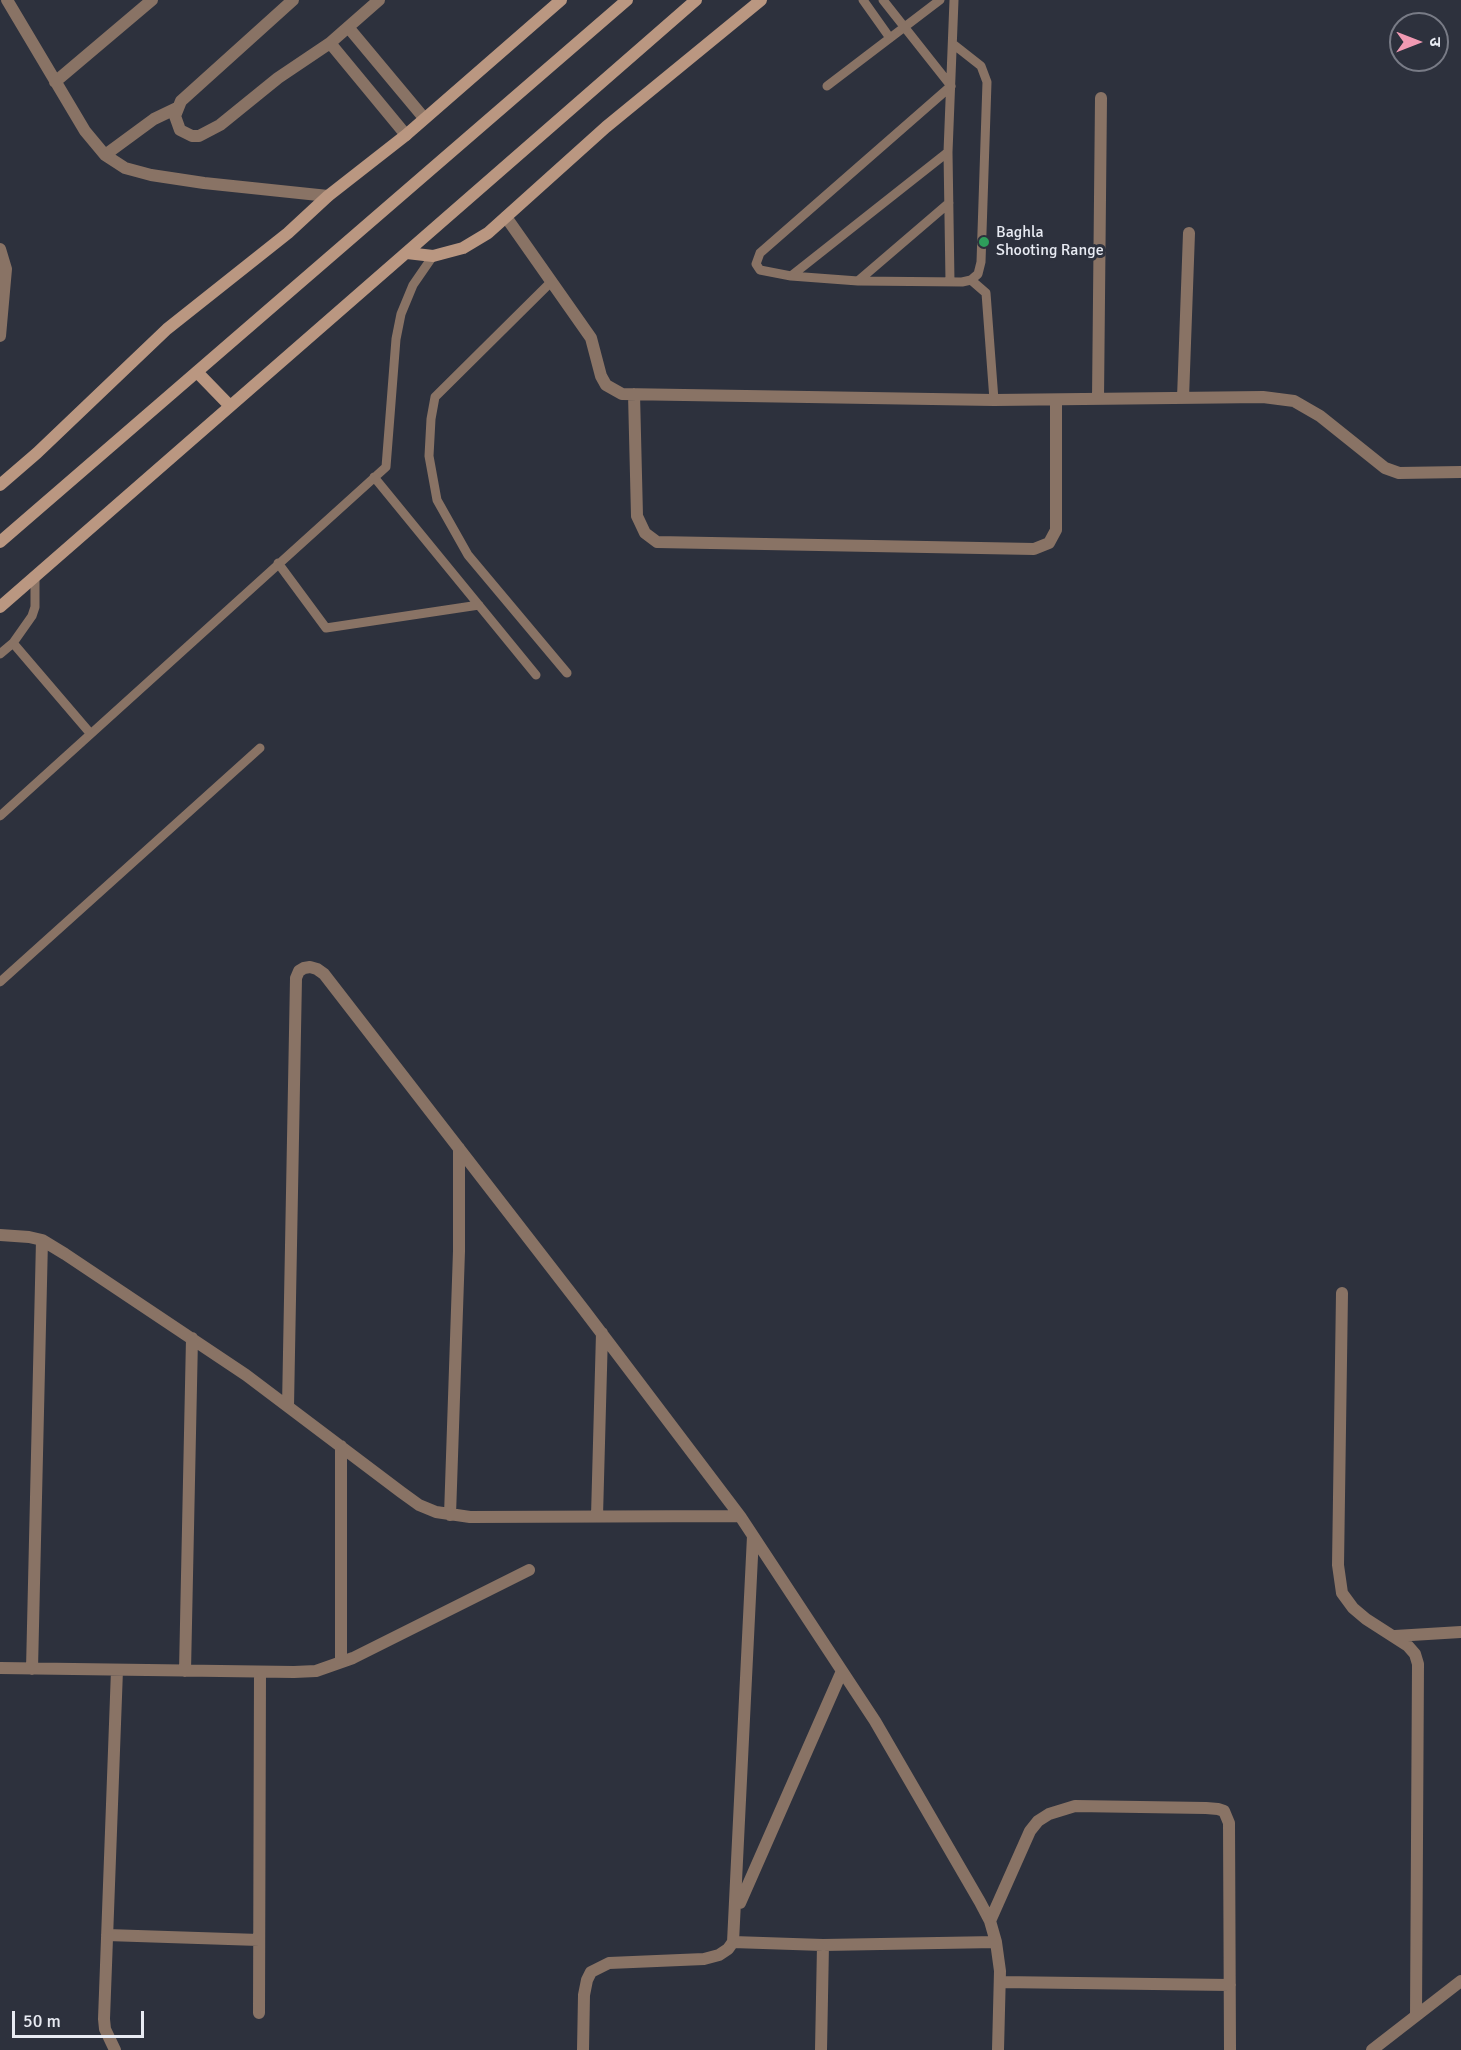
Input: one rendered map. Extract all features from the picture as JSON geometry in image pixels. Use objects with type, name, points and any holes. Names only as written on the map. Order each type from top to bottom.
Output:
[{"type":"main road","points":[[0,485],[37,453],[167,329],[406,135],[561,0]]},
{"type":"main road","points":[[0,542],[627,0]]},
{"type":"main road","points":[[0,607],[696,0]]},
{"type":"main road","points":[[406,253],[433,256],[463,248],[488,233],[606,127],[760,0]]},
{"type":"main road","points":[[197,372],[230,406]]},
{"type":"street","points":[[7,0],[85,131],[105,155],[125,168],[151,175],[204,183],[328,196]]},
{"type":"street","points":[[55,82],[152,0]]},
{"type":"street","points":[[293,0],[181,101],[175,116],[180,130],[192,136],[206,134],[220,125],[278,78],[330,43],[379,0]]},
{"type":"street","points":[[348,27],[424,118]]},
{"type":"street","points":[[330,43],[406,135]]},
{"type":"street","points":[[1098,399],[1101,98]]},
{"type":"street","points":[[105,155],[154,119],[177,108]]},
{"type":"street","points":[[506,217],[591,338],[601,376],[606,385],[622,394],[994,400],[1263,397],[1294,401],[1320,416],[1385,468],[1399,473],[1461,472]]},
{"type":"street","points":[[1183,398],[1190,233]]},
{"type":"street","points":[[0,249],[6,269],[0,336]]},
{"type":"street","points":[[634,394],[637,516],[645,533],[657,542],[1034,549],[1049,543],[1056,530],[1056,400]]},
{"type":"street","points":[[288,1406],[296,978],[299,971],[310,967],[324,974],[602,1333],[740,1516],[875,1722],[990,1921],[996,1942],[1000,1982],[998,2050]]},
{"type":"street","points":[[450,1515],[459,1251],[459,1148]]},
{"type":"street","points":[[0,1235],[42,1240],[246,1375],[419,1505],[436,1512],[450,1515],[740,1516]]},
{"type":"street","points":[[32,1669],[42,1240]]},
{"type":"street","points":[[1342,1293],[1338,1565],[1342,1593],[1353,1608],[1366,1619],[1408,1646],[1415,1654],[1418,1665],[1416,2016]]},
{"type":"street","points":[[597,1516],[602,1333]]},
{"type":"street","points":[[185,1671],[192,1338]]},
{"type":"street","points":[[341,1446],[341,1662]]},
{"type":"street","points":[[583,2050],[584,1995],[586,1980],[591,1972],[609,1963],[704,1959],[728,1950],[734,1942],[753,1536]]},
{"type":"street","points":[[0,1668],[316,1671],[341,1662],[529,1570]]},
{"type":"street","points":[[1395,1636],[1461,1632]]},
{"type":"street","points":[[115,2050],[105,2028],[104,2019],[117,1670]]},
{"type":"street","points":[[736,1910],[842,1671]]},
{"type":"street","points":[[259,2013],[260,1672]]},
{"type":"street","points":[[990,1921],[1030,1831],[1038,1821],[1049,1814],[1075,1806],[1224,1811],[1229,1823],[1230,2050]]},
{"type":"street","points":[[107,1935],[259,1940]]},
{"type":"street","points":[[734,1942],[824,1945],[996,1942]]},
{"type":"street","points":[[821,2050],[824,1945]]},
{"type":"street","points":[[1372,2050],[1461,1981]]},
{"type":"street","points":[[1000,1982],[1230,1985]]},
{"type":"lane","points":[[863,0],[890,38]]},
{"type":"lane","points":[[883,0],[951,87]]},
{"type":"lane","points":[[827,87],[940,0]]},
{"type":"lane","points":[[950,282],[948,152],[954,0]]},
{"type":"lane","points":[[951,87],[760,253],[756,264],[760,270],[791,276],[858,281],[950,282],[971,280],[978,274],[981,262],[987,82],[981,66],[953,44]]},
{"type":"lane","points":[[791,276],[948,152]]},
{"type":"lane","points":[[858,281],[949,203]]},
{"type":"lane","points":[[0,816],[386,467],[396,339],[401,314],[413,285],[433,256]]},
{"type":"lane","points":[[971,280],[986,293],[994,400]]},
{"type":"lane","points":[[551,282],[435,397],[430,419],[429,456],[437,500],[468,555],[567,674]]},
{"type":"lane","points":[[374,477],[536,675]]},
{"type":"lane","points":[[278,563],[326,628],[479,605]]},
{"type":"lane","points":[[0,654],[13,643],[32,616],[35,607],[35,577]]},
{"type":"lane","points":[[13,643],[90,733]]},
{"type":"lane","points":[[0,982],[260,748]]},
{"type":"place","name":"Baghla Shooting Range","points":[[984,242]]}]
